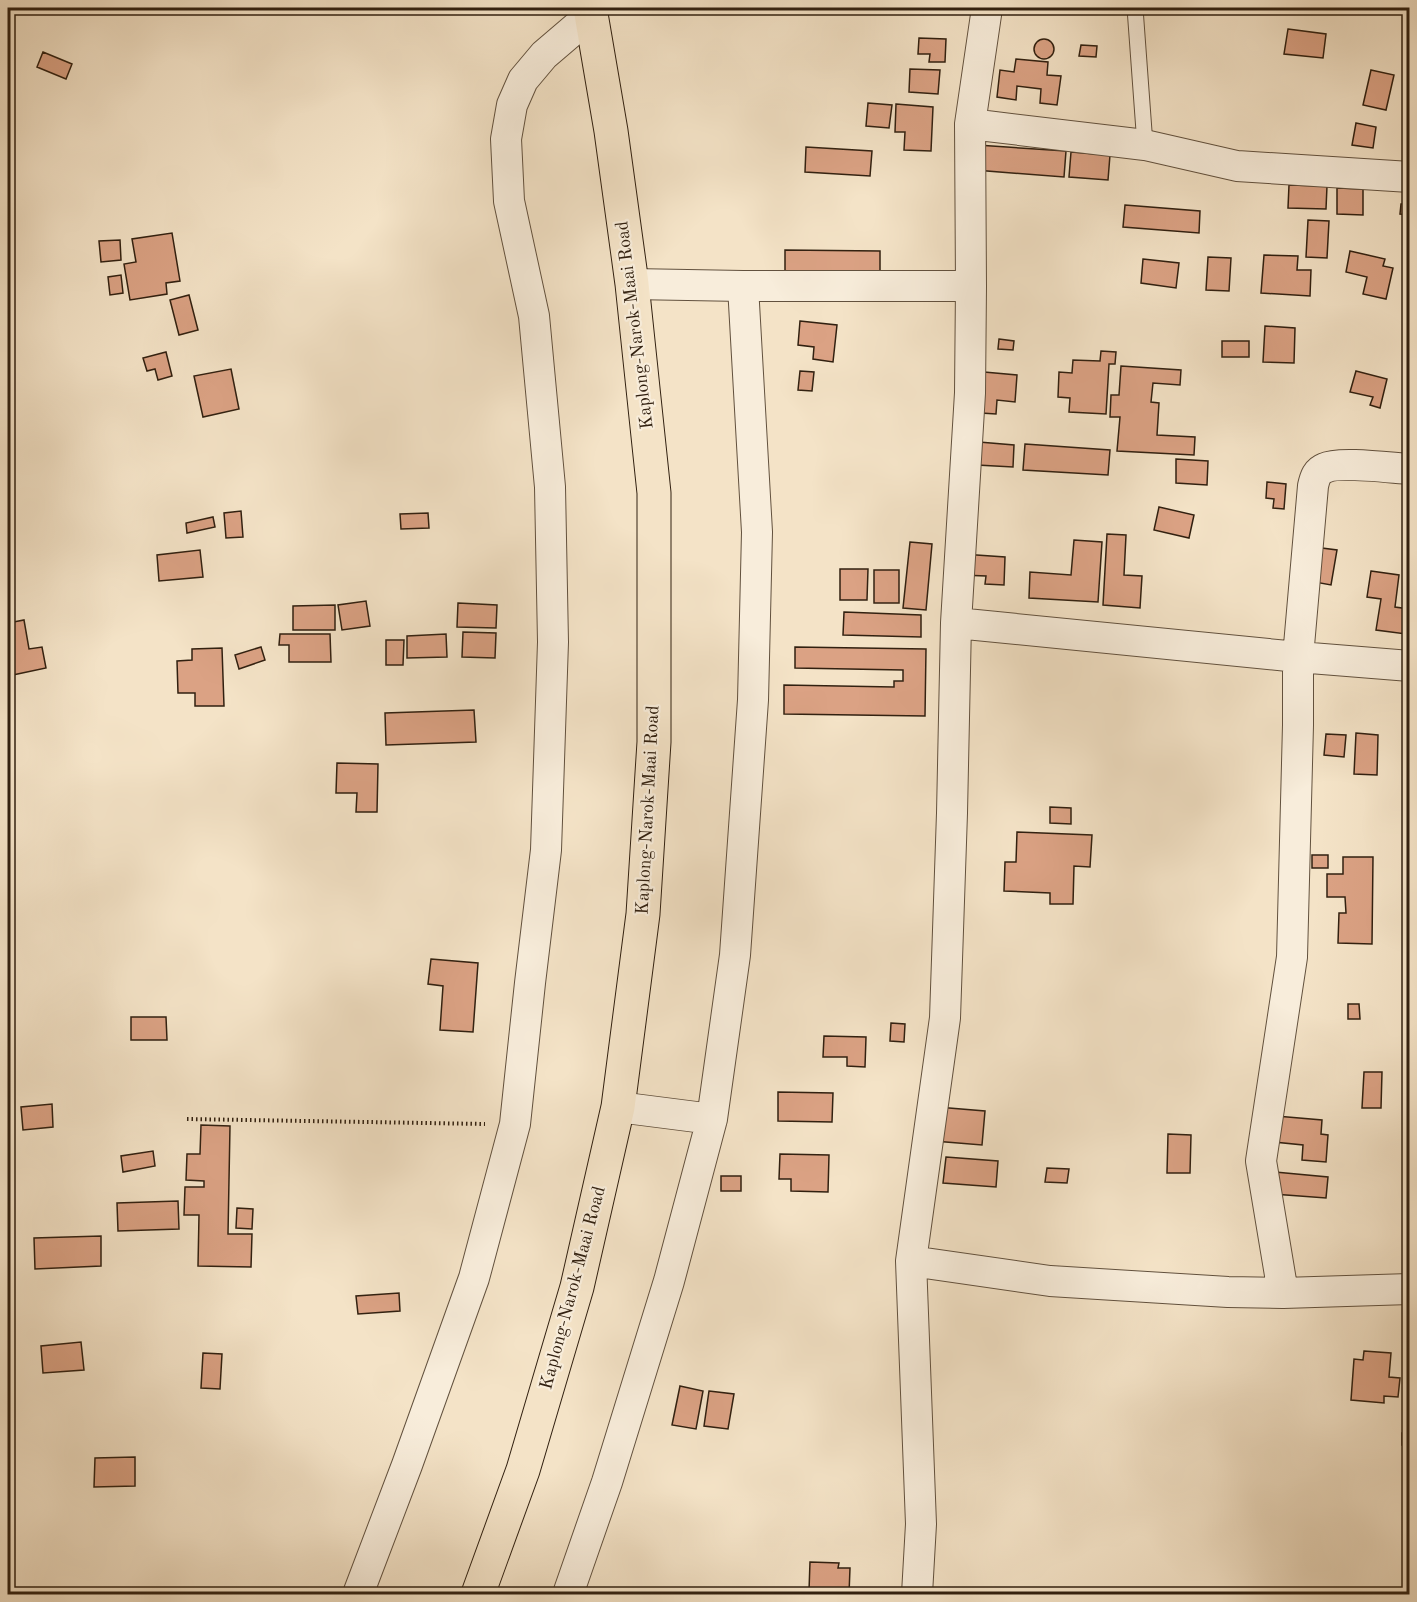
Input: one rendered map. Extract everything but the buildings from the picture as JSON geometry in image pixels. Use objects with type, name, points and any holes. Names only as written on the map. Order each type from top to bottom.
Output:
[{"type":"highway","name":"Kaplong-Narok-Maai Road","points":[[478,1594],[523,1470],[577,1287],[618,1107],[643,914],[654,742],[654,494],[632,284],[611,131],[591,11]]},
{"type":"street","points":[[917,1594],[921,1524],[911,1261],[945,1018],[956,623],[970,393],[970,124],[987,8]]},
{"type":"street","points":[[358,1594],[474,1278],[515,1124],[546,850],[553,642],[550,486],[534,316],[509,201],[506,139],[512,105],[523,80],[544,55],[591,11]]},
{"type":"street","points":[[970,124],[1145,145],[1237,166],[1410,177]]},
{"type":"street","points":[[632,284],[971,286]]},
{"type":"street","points":[[568,1594],[607,1482],[669,1281],[712,1119],[735,955],[753,700],[757,532],[743,286]]},
{"type":"street","points":[[1283,1293],[1261,1161],[1292,957],[1298,657],[1312,486],[1316,474],[1326,467],[1339,465],[1410,469]]},
{"type":"street","points":[[956,623],[1410,666]]},
{"type":"street","points":[[618,1107],[712,1119]]},
{"type":"street","points":[[911,1261],[1050,1281],[1228,1292],[1283,1293],[1410,1289]]},
{"type":"lane","points":[[1135,8],[1145,145]]},
{"type":"path","points":[[188,1119],[515,1124]]}]
